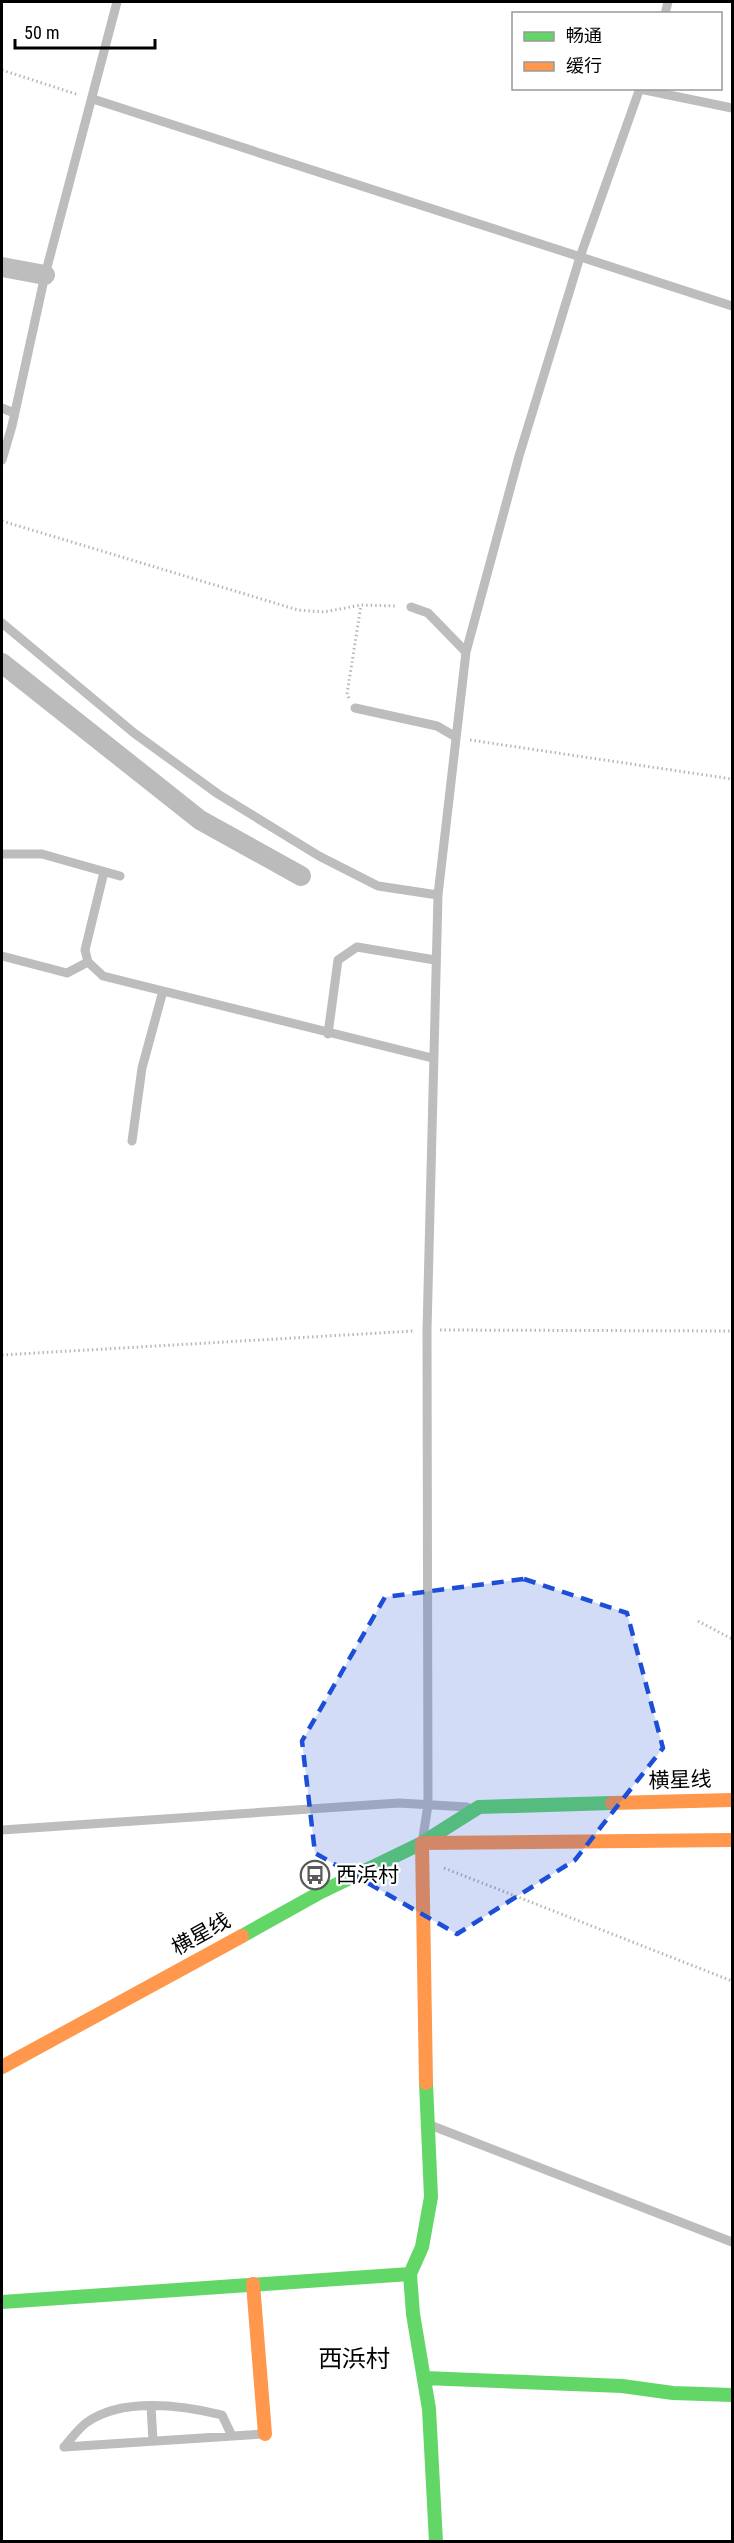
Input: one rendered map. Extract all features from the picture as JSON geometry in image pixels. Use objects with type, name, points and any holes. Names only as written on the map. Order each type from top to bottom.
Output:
[{"type":"street","points":[[2,267],[45,275]]},
{"type":"street","name":"横星线","points":[[2,2067],[321,1892],[422,1843],[479,1807],[732,1800]]},
{"type":"street","name":"横星线","points":[[422,1843],[732,1840]]},
{"type":"street","points":[[422,1843],[427,2124],[431,2198],[422,2247],[410,2274],[413,2314],[425,2378],[436,2541]]},
{"type":"street","points":[[2,2302],[410,2274]]},
{"type":"street","points":[[365,2277],[382,2289]]},
{"type":"street","points":[[253,2284],[265,2434]]},
{"type":"street","points":[[399,2302],[413,2314]]},
{"type":"street","points":[[425,2378],[622,2386],[673,2393],[732,2395]]},
{"type":"lane","points":[[2,460],[45,275],[117,2]]},
{"type":"lane","points":[[422,1843],[428,1804],[427,1330],[435,960],[438,895],[466,652],[519,456],[580,257],[640,90]]},
{"type":"lane","points":[[645,90],[732,108]]},
{"type":"lane","points":[[93,99],[732,306]]},
{"type":"lane","points":[[2,408],[14,413]]},
{"type":"lane","points":[[411,607],[428,613],[466,652]]},
{"type":"lane","points":[[2,623],[134,733],[218,794],[319,856],[378,886],[438,895]]},
{"type":"lane","points":[[355,708],[437,726],[456,737]]},
{"type":"lane","points":[[2,854],[42,854],[120,876]]},
{"type":"lane","points":[[104,872],[85,950],[88,962],[103,976],[328,1034],[432,1058]]},
{"type":"lane","points":[[328,1034],[338,960],[357,947],[435,960]]},
{"type":"lane","points":[[2,956],[66,973],[88,962]]},
{"type":"lane","points":[[132,1141],[142,1068],[163,991]]},
{"type":"lane","points":[[2,1830],[399,1803],[479,1807]]},
{"type":"lane","points":[[427,2124],[732,2242]]},
{"type":"lane","points":[[232,2436],[222,2415],[174,2405],[151,2406],[123,2409],[99,2415],[85,2424],[64,2447],[265,2434]]},
{"type":"lane","points":[[151,2406],[153,2441]]},
{"type":"path","points":[[2,70],[93,99]]},
{"type":"path","points":[[2,521],[298,610],[324,612],[361,605],[411,607]]},
{"type":"path","points":[[355,708],[346,694],[361,605]]},
{"type":"path","points":[[456,737],[732,779]]},
{"type":"path","points":[[2,1355],[427,1330],[732,1331]]},
{"type":"path","points":[[698,1621],[732,1639]]},
{"type":"path","points":[[423,1859],[732,1982]]},
{"type":"highlighted area","points":[[524,1579],[627,1613],[663,1748],[575,1860],[457,1934],[315,1853],[302,1741],[385,1597]]},
{"type":"waterway","points":[[2,663],[200,820],[301,876]]},
{"type":"traffic: fast","points":[[242,1936],[321,1892],[422,1843],[479,1807],[612,1803]]},
{"type":"traffic: fast","points":[[426,2083],[431,2197],[422,2247],[410,2274],[413,2314],[429,2409],[436,2542]]},
{"type":"traffic: fast","points":[[2,2302],[410,2274]]},
{"type":"traffic: fast","points":[[425,2378],[622,2386],[673,2393],[732,2395]]},
{"type":"traffic: slow","points":[[612,1803],[732,1800]]},
{"type":"traffic: slow","points":[[424,1843],[732,1840]]},
{"type":"traffic: slow","points":[[422,1843],[426,2083]]},
{"type":"traffic: slow","points":[[2,2067],[242,1936]]},
{"type":"traffic: slow","points":[[253,2284],[265,2434]]},
{"type":"place","name":"西浜村","points":[[315,1875]]},
{"type":"district","name":"西浜村","points":[[354,2359]]}]
